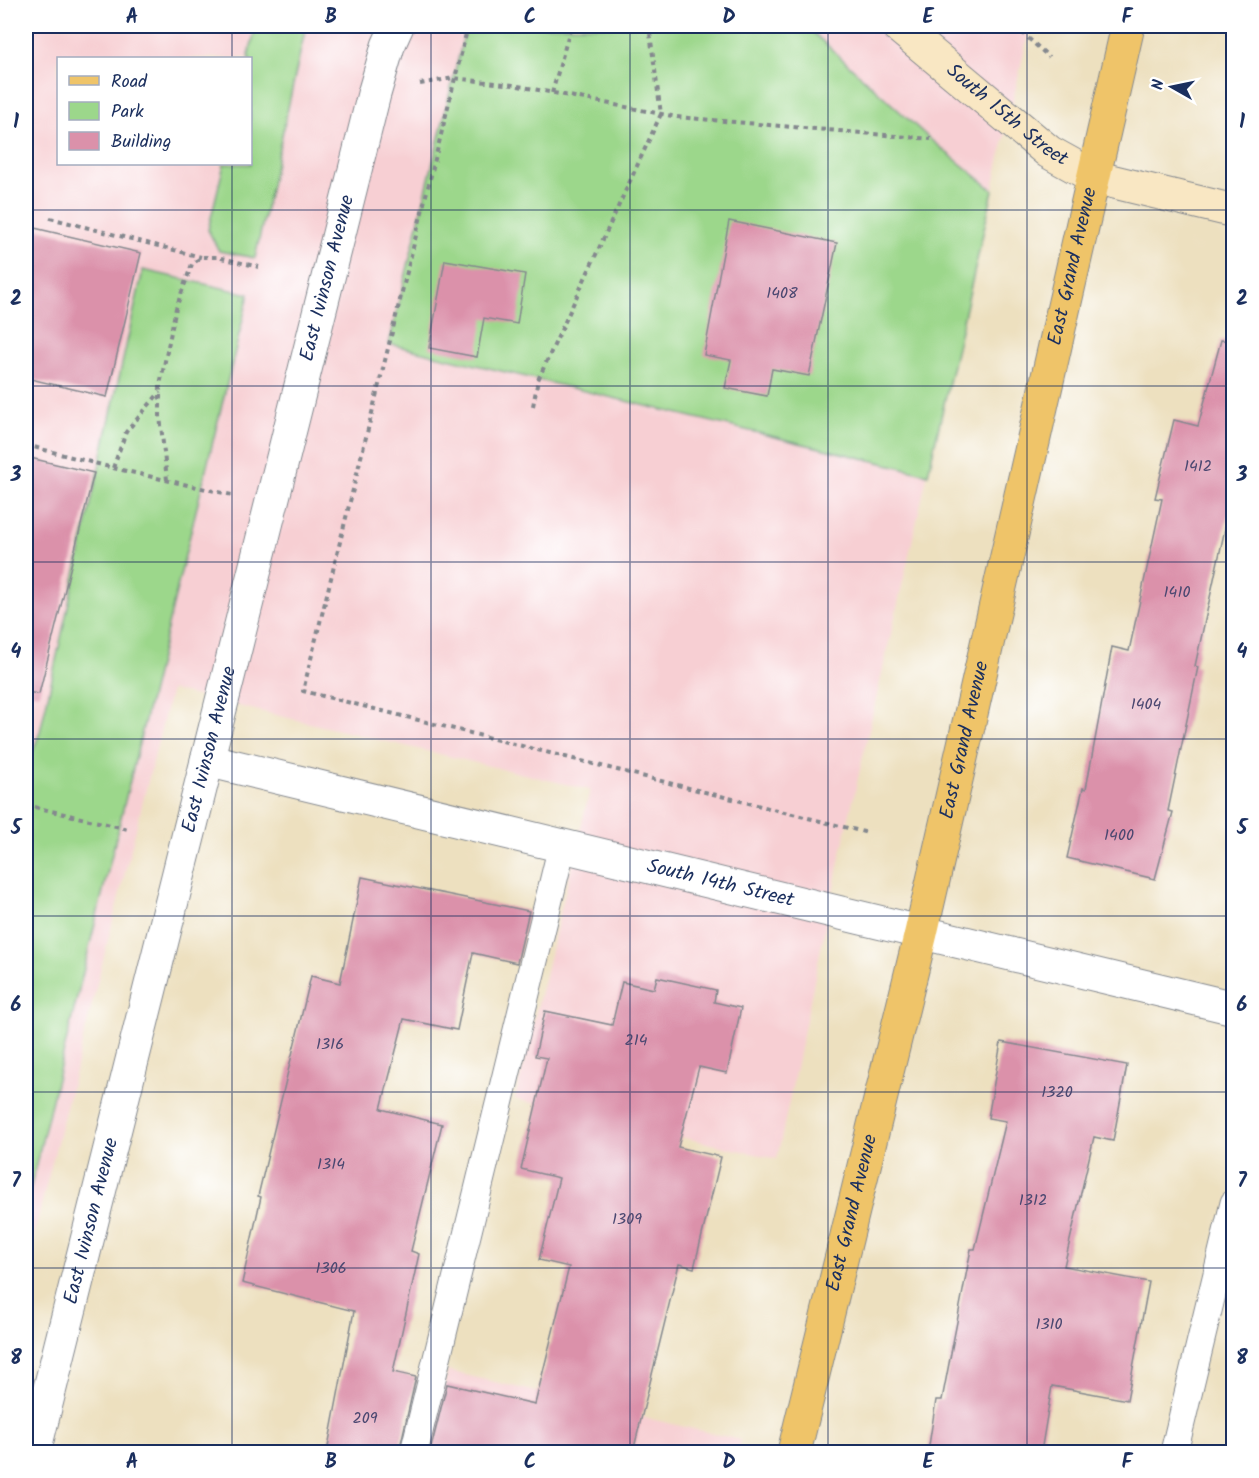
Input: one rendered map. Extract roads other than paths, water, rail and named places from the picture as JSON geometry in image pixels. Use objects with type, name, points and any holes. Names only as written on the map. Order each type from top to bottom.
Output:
[{"type":"main road","name":"South 15th Street","points":[[898,26],[1026,135],[1049,152],[1094,177],[1233,211]]},
{"type":"main road","name":"East Grand Avenue","points":[[794,1452],[921,933],[1128,26]]},
{"type":"street","name":"East Ivinson Avenue","points":[[34,1452],[391,32]]},
{"type":"street","name":"South 14th Street","points":[[207,760],[1233,1008]]},
{"type":"lane","points":[[414,1452],[562,846]]},
{"type":"lane","points":[[1174,1452],[1233,1203]]}]
